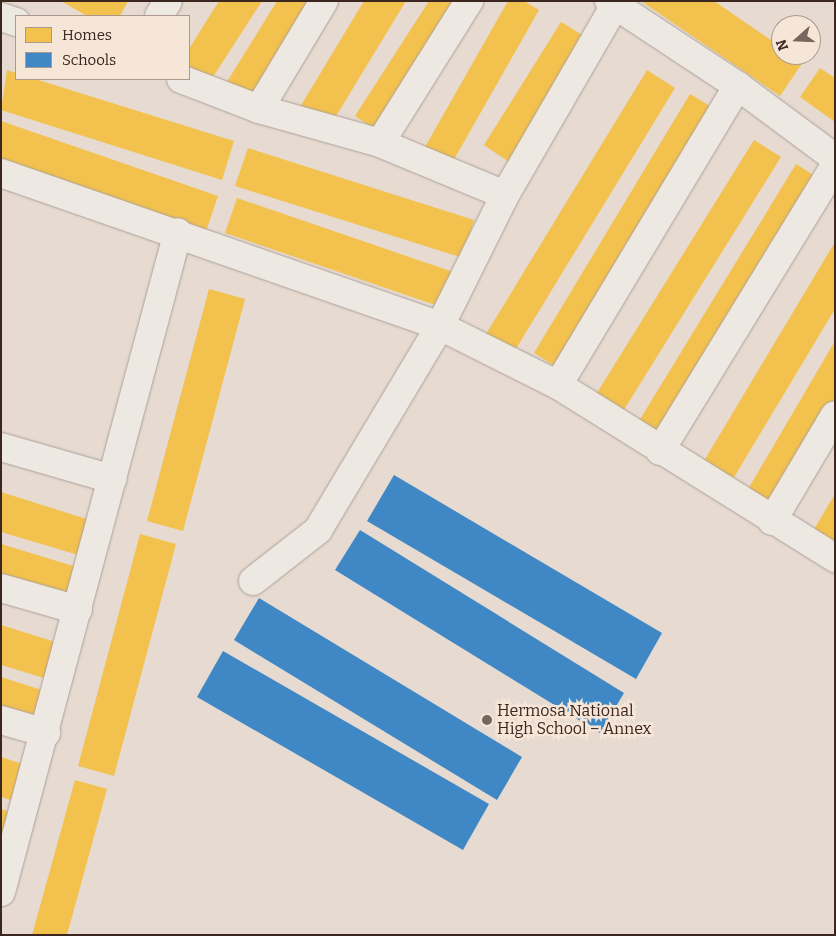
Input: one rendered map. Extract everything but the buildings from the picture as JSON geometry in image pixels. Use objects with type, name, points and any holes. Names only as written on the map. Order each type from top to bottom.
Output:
[{"type":"street","points":[[160,15],[168,1]]},
{"type":"street","points":[[259,109],[324,1]]},
{"type":"street","points":[[380,142],[469,1]]},
{"type":"street","points":[[253,581],[318,530],[440,326],[505,195],[612,3],[738,86],[835,158]]},
{"type":"street","points":[[1,17],[15,22]]},
{"type":"street","points":[[184,80],[259,109],[380,142],[505,195]]},
{"type":"street","points":[[558,385],[738,86]]},
{"type":"street","points":[[660,451],[835,165]]},
{"type":"street","points":[[1,173],[178,232],[440,326],[558,385],[772,521],[835,558]]},
{"type":"street","points":[[1,892],[6,852],[46,733],[178,232]]},
{"type":"street","points":[[772,521],[835,415]]},
{"type":"street","points":[[1,447],[112,479]]},
{"type":"street","points":[[1,588],[78,610]]},
{"type":"street","points":[[1,720],[46,733]]},
{"type":"place","name":"Hermosa National High School – Annex","points":[[487,720]]}]
